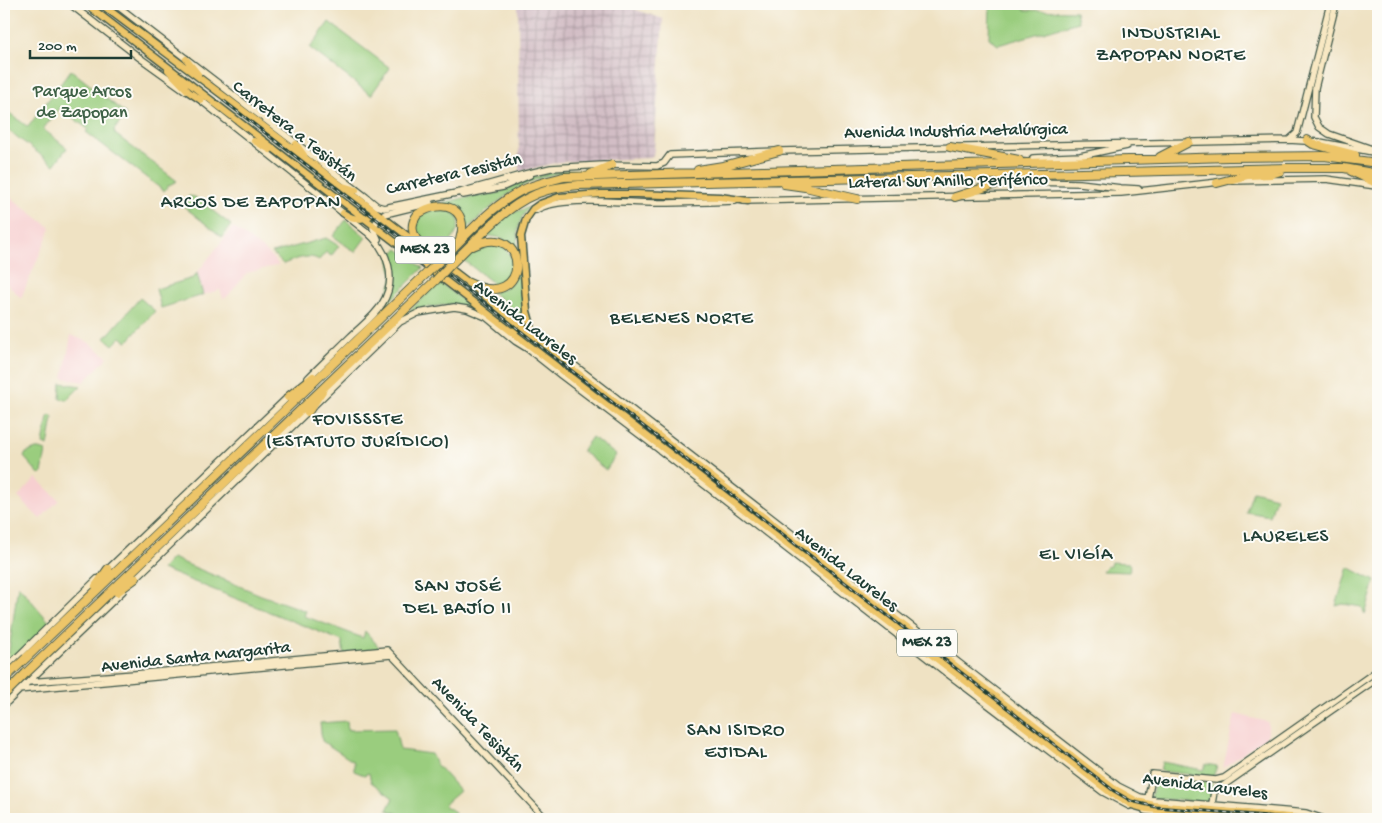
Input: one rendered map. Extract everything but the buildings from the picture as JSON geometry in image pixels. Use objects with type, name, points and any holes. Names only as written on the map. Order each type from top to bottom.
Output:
[{"type":"highway","points":[[1307,140],[1313,144],[1378,163]]},
{"type":"highway","points":[[1152,159],[1164,156],[1189,142]]},
{"type":"highway","points":[[950,147],[1032,160]]},
{"type":"highway","points":[[660,175],[722,166],[779,150]]},
{"type":"highway","points":[[4,679],[22,657],[80,607],[460,241],[498,207],[526,188],[564,177],[1032,160],[1324,156],[1378,163]]},
{"type":"highway","points":[[584,176],[612,165]]},
{"type":"highway","points":[[1217,182],[1248,175],[1271,174],[1288,168]]},
{"type":"highway","points":[[4,693],[24,682],[92,612],[467,249],[518,204],[546,190],[578,185],[1288,168],[1344,168],[1378,174]]},
{"type":"highway","points":[[1344,168],[1378,185]]},
{"type":"highway","points":[[955,196],[1028,174]]},
{"type":"highway","points":[[687,182],[788,185],[857,198]]},
{"type":"highway","points":[[423,248],[413,235],[414,220],[421,212],[439,207],[450,208],[461,217],[463,228],[460,241]]},
{"type":"highway","points":[[467,249],[490,240],[498,241],[512,250],[516,264],[514,276],[504,287],[488,290],[469,283]]},
{"type":"highway","points":[[288,397],[349,347]]},
{"type":"highway","points":[[308,412],[331,379]]},
{"type":"highway","points":[[80,607],[108,569]]},
{"type":"highway","points":[[92,612],[136,578]]},
{"type":"main road","points":[[70,4],[175,84],[201,100]]},
{"type":"main road","name":"Carretera a Tesistán","points":[[86,4],[366,219],[438,279]]},
{"type":"main road","name":"Carretera a Tesistán","points":[[101,4],[469,283]]},
{"type":"main road","name":"Carretera Tesistán","points":[[115,4],[377,206],[390,208],[461,192],[539,170],[564,166],[629,164]]},
{"type":"main road","points":[[1289,140],[1297,133],[1330,4]]},
{"type":"main road","points":[[1336,4],[1315,88],[1314,117],[1319,127],[1329,134],[1378,152]]},
{"type":"main road","points":[[186,59],[212,87]]},
{"type":"main road","points":[[159,60],[183,86],[254,141],[291,162]]},
{"type":"main road","name":"Avenida Industria Metalúrgica","points":[[629,164],[659,166],[670,155],[779,150],[1141,142],[1307,140],[1378,152]]},
{"type":"main road","points":[[254,141],[263,151],[374,238],[383,250]]},
{"type":"main road","points":[[1032,160],[1080,156],[1141,142]]},
{"type":"main road","points":[[296,144],[314,165]]},
{"type":"main road","points":[[4,670],[22,657],[108,569],[376,311],[385,298],[390,282],[390,268],[382,246],[372,230],[373,225],[381,217],[385,214],[503,187],[539,170]]},
{"type":"main road","name":"Lateral Sur Anillo Periférico","points":[[748,200],[1121,193],[1217,182],[1326,179],[1378,185]]},
{"type":"main road","points":[[1023,182],[1080,183],[1156,190]]},
{"type":"main road","points":[[340,186],[356,190]]},
{"type":"main road","points":[[536,336],[527,311],[521,236],[524,223],[536,206],[550,199],[564,196],[637,194],[748,200]]},
{"type":"main road","points":[[343,213],[352,218],[366,219],[374,212]]},
{"type":"main road","name":"Avenida Laureles","points":[[438,279],[648,428]]},
{"type":"main road","name":"Avenida Laureles","points":[[469,283],[562,361],[648,428],[657,439],[732,502],[1112,794],[1132,805],[1260,819]]},
{"type":"main road","points":[[470,300],[486,317]]},
{"type":"main road","name":"Avenida Laureles","points":[[4,705],[24,682],[136,578],[400,322],[418,313],[462,308],[486,317],[562,376],[657,439],[1116,789],[1146,806]]},
{"type":"main road","points":[[511,331],[518,329],[525,319],[527,311]]},
{"type":"main road","name":"Avenida Laureles","points":[[520,326],[525,327],[648,428],[657,439],[740,512],[944,672],[1103,792],[1126,805],[1146,806]]},
{"type":"main road","points":[[732,502],[740,512]]},
{"type":"main road","name":"Avenida Santa Margarita","points":[[4,684],[389,652]]},
{"type":"main road","name":"Avenida Santa Margarita","points":[[24,682],[30,689],[389,652]]},
{"type":"main road","name":"Avenida Tesistán","points":[[389,652],[546,819]]},
{"type":"main road","points":[[22,657],[15,671],[16,679],[24,682]]},
{"type":"main road","points":[[1146,806],[1154,774],[1216,780],[1224,778],[1378,670]]},
{"type":"main road","points":[[15,671],[24,682]]},
{"type":"main road","points":[[1211,814],[1214,792],[1378,678]]},
{"type":"main road","name":"Avenida Santa Margarita","points":[[4,693],[24,682]]},
{"type":"main road","name":"Avenida Laureles","points":[[1211,814],[1306,813],[1324,819]]},
{"type":"main road","name":"Avenida Laureles","points":[[1211,814],[1312,819]]},
{"type":"shaded area","points":[[518,4],[620,4],[663,19],[654,149],[651,158],[559,162],[519,172]]},
{"type":"shaded area","points":[[4,192],[51,228],[21,298],[4,281]]},
{"type":"shaded area","points":[[233,227],[268,253],[279,265],[247,273],[227,297],[223,298],[220,290],[203,295],[197,273]]},
{"type":"shaded area","points":[[71,335],[88,342],[108,357],[84,382],[63,378]]},
{"type":"shaded area","points":[[36,478],[59,500],[40,519],[18,497]]},
{"type":"shaded area","points":[[1235,714],[1268,722],[1268,732],[1266,737],[1223,768]]},
{"type":"green space","points":[[990,4],[1020,4],[1025,10],[1076,11],[1078,22],[998,45],[989,38]]},
{"type":"green space","points":[[329,22],[390,68],[371,95],[310,48]]},
{"type":"green space","name":"Parque Arcos de Zapopan","points":[[71,70],[126,114],[114,130],[115,134],[177,181],[169,185],[164,191],[86,132],[88,129],[60,108],[43,129],[67,148],[54,165],[4,127],[4,109],[28,127]]},
{"type":"green space","points":[[596,169],[554,174],[529,183],[496,203],[467,229],[465,229],[465,224],[441,203],[498,193],[528,179],[548,173]]},
{"type":"green space","points":[[189,196],[195,197],[231,225],[222,237],[181,204],[186,202]]},
{"type":"green space","points":[[530,207],[522,218],[518,230],[517,244],[524,303],[522,316],[492,292],[503,289],[513,281],[514,248],[502,238],[484,235],[509,214]]},
{"type":"green space","points":[[440,208],[450,210],[459,221],[455,235],[440,253],[416,234],[415,229],[418,217],[421,214]]},
{"type":"green space","points":[[346,220],[366,237],[355,252],[333,236]]},
{"type":"green space","points":[[326,238],[339,246],[331,256],[326,252],[319,260],[306,257],[283,264],[272,253]]},
{"type":"green space","points":[[481,244],[503,245],[510,255],[513,264],[511,274],[503,283],[490,286],[492,282],[462,259]]},
{"type":"green space","points":[[398,249],[423,268],[385,306],[393,277],[389,255]]},
{"type":"green space","points":[[197,273],[203,295],[161,308],[156,289],[193,278]]},
{"type":"green space","points":[[439,282],[473,308],[451,304],[417,309],[403,317]]},
{"type":"green space","points":[[140,298],[155,311],[127,342],[121,337],[113,345],[105,338]]},
{"type":"green space","points":[[61,383],[81,386],[67,400],[60,399]]},
{"type":"green space","points":[[51,415],[53,418],[48,446],[43,444],[48,417]]},
{"type":"green space","points":[[592,437],[616,455],[606,470],[582,451]]},
{"type":"green space","points":[[36,449],[46,451],[42,473],[39,474],[24,457],[26,453]]},
{"type":"green space","points":[[1253,491],[1276,497],[1270,516],[1246,512]]},
{"type":"green space","points":[[172,558],[261,595],[306,611],[304,616],[363,638],[365,631],[379,647],[373,651],[344,654],[342,641],[162,569]]},
{"type":"green space","points":[[1111,562],[1129,563],[1131,565],[1129,572],[1102,571],[1105,567],[1110,566]]},
{"type":"green space","points":[[1348,567],[1375,581],[1365,615],[1362,607],[1343,604],[1336,606]]},
{"type":"green space","points":[[18,585],[51,624],[7,666]]},
{"type":"green space","points":[[347,721],[348,730],[395,729],[400,750],[431,754],[436,764],[460,791],[444,805],[455,812],[452,819],[414,819],[387,810],[393,798],[371,782],[369,773],[364,775],[354,771],[354,762],[322,741],[320,723]]},
{"type":"green space","points":[[1162,762],[1203,770],[1206,764],[1217,766],[1213,777],[1160,771]]},
{"type":"green space","points":[[1160,777],[1210,782],[1213,786],[1211,801],[1209,803],[1151,798],[1154,784]]},
{"type":"tunnel","points":[[1016,177],[1016,169],[1020,163],[1033,158]]},
{"type":"railway","points":[[224,101],[1114,791],[1131,801],[1156,807],[1306,819]]},
{"type":"district","name":"INDUSTRIAL ZAPOPAN NORTE","points":[[1171,45]]},
{"type":"district","name":"ARCOS DE ZAPOPAN","points":[[251,203]]},
{"type":"district","name":"BELENES NORTE","points":[[682,319]]},
{"type":"district","name":"FOVISSSTE (ESTATUTO JURÍDICO)","points":[[358,431]]},
{"type":"district","name":"LAURELES","points":[[1286,537]]},
{"type":"district","name":"EL VIGÍA","points":[[1076,555]]},
{"type":"district","name":"SAN JOSÉ DEL BAJÍO II","points":[[458,598]]},
{"type":"district","name":"SAN ISIDRO EJIDAL","points":[[736,742]]}]
